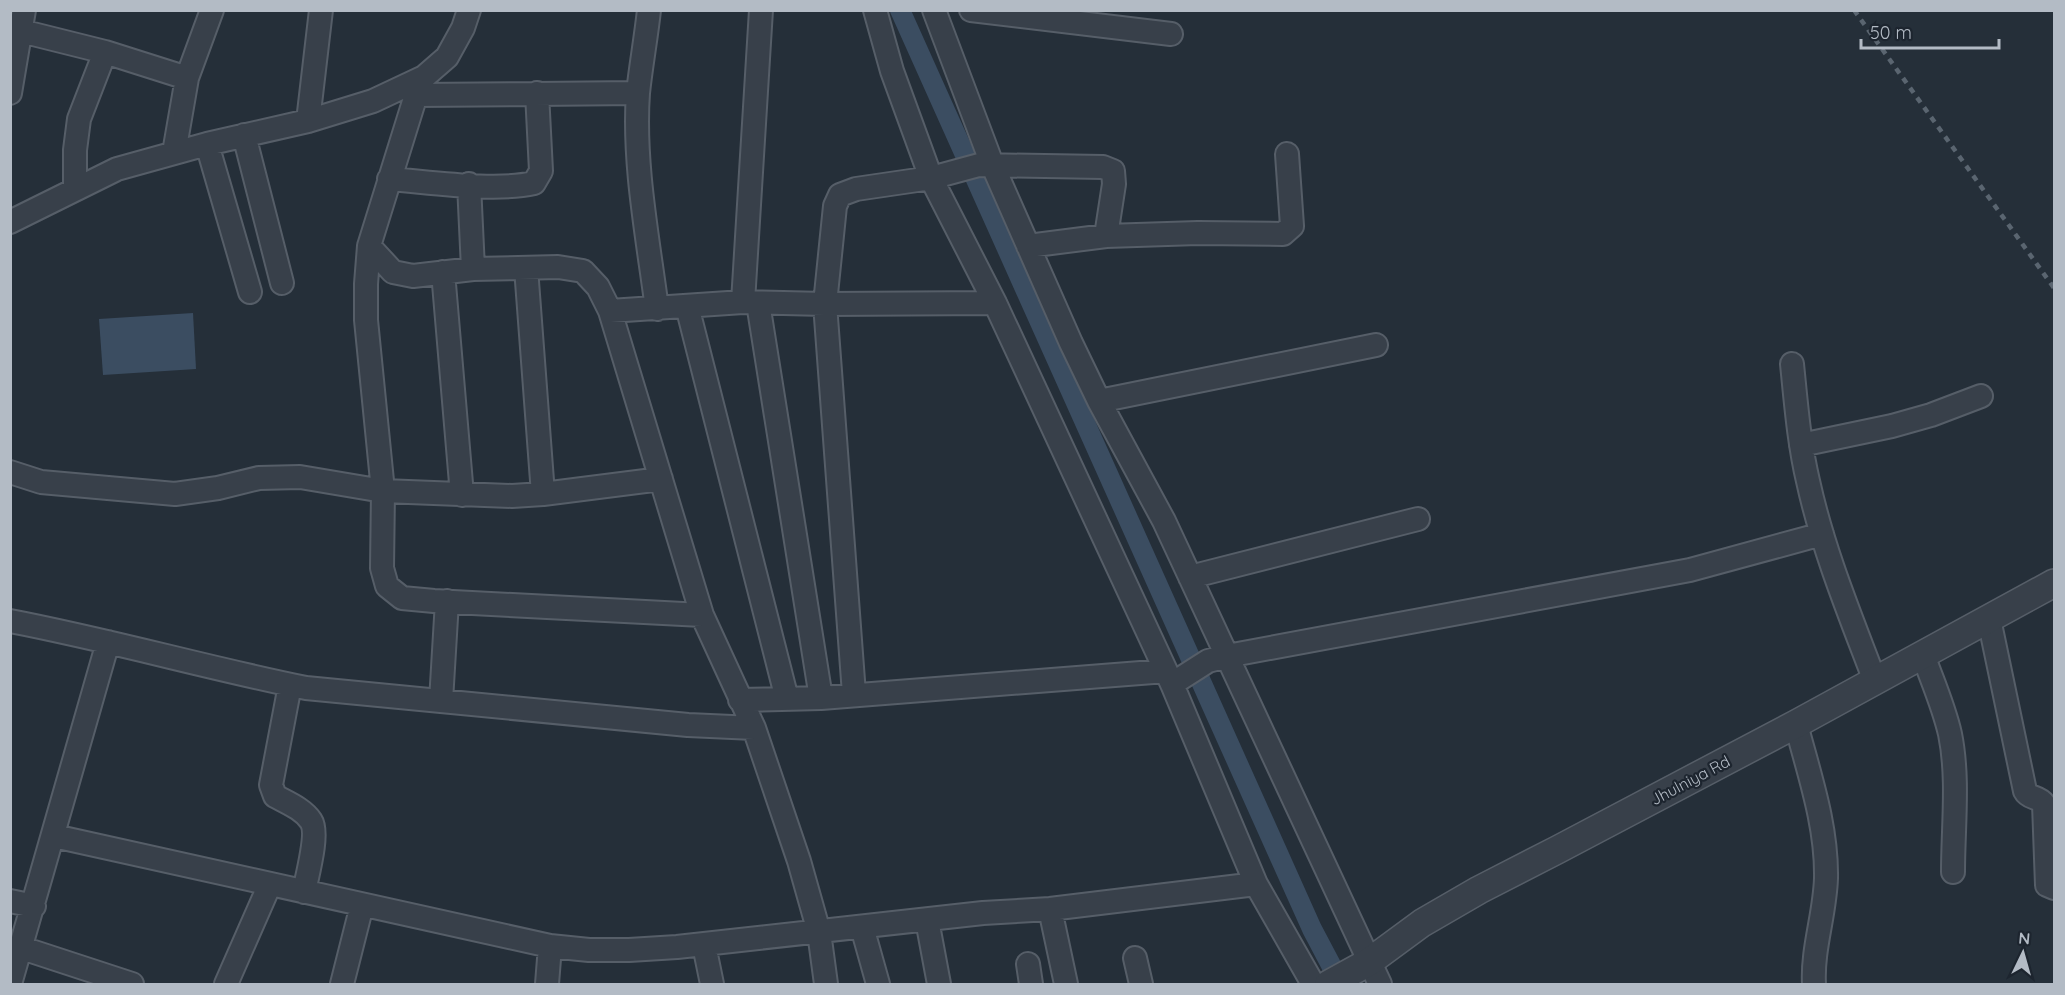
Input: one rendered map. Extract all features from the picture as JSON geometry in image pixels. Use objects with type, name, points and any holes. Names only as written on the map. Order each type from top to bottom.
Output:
[{"type":"street","points":[[174,153],[187,78],[212,10]]},
{"type":"street","points":[[308,121],[321,10]]},
{"type":"street","points":[[469,10],[463,28],[447,57],[420,86],[369,246],[366,320],[383,491],[381,568],[387,586],[402,598],[702,615]]},
{"type":"street","points":[[649,10],[638,93],[641,180],[657,309]]},
{"type":"street","points":[[761,10],[750,303],[822,698]]},
{"type":"street","points":[[875,10],[892,71],[995,303],[1174,676],[1256,884],[1313,984]]},
{"type":"street","points":[[934,10],[985,165],[1028,246],[1098,401],[1164,521],[1190,577],[1218,658],[1352,978]]},
{"type":"street","points":[[970,10],[1171,34]]},
{"type":"street","points":[[10,93],[18,24],[187,78]]},
{"type":"street","points":[[75,189],[75,150],[79,118],[105,52]]},
{"type":"street","points":[[10,222],[117,169],[207,144],[308,121],[420,86],[537,93],[638,93]]},
{"type":"street","points":[[389,179],[520,186],[534,183],[541,171],[537,93]]},
{"type":"street","points":[[244,135],[282,283]]},
{"type":"street","points":[[207,144],[250,292]]},
{"type":"street","points":[[1028,246],[1106,236],[1198,233],[1283,234],[1292,226],[1287,154]]},
{"type":"street","points":[[854,694],[825,304],[835,206],[840,195],[856,189],[938,176],[985,165],[1103,167],[1113,171],[1114,184],[1106,236]]},
{"type":"street","points":[[469,184],[473,269]]},
{"type":"street","points":[[369,246],[393,272],[413,276],[473,269],[558,267],[583,271],[598,287],[610,311],[702,615],[754,728],[799,861],[819,932],[826,984]]},
{"type":"street","points":[[526,268],[543,494]]},
{"type":"street","points":[[442,272],[462,495]]},
{"type":"street","points":[[610,311],[750,303],[995,303]]},
{"type":"street","points":[[687,306],[787,699]]},
{"type":"street","points":[[1098,401],[1376,345]]},
{"type":"street","points":[[1792,364],[1801,445],[1808,482],[1822,534],[1875,681]]},
{"type":"street","points":[[1801,445],[1892,426],[1981,396]]},
{"type":"street","points":[[10,472],[41,482],[175,494],[218,488],[259,478],[300,477],[383,491],[462,495],[543,494],[661,478]]},
{"type":"street","points":[[1190,577],[1418,519]]},
{"type":"street","points":[[740,700],[822,698],[854,694],[1174,676],[1218,658],[1690,570],[1822,534]]},
{"type":"street","name":"Jhulniya Rd","points":[[1352,978],[1422,922],[1796,724],[2055,583]]},
{"type":"street","points":[[441,701],[447,602]]},
{"type":"street","points":[[1989,619],[2025,792],[2027,795],[2042,800],[2044,804],[2047,885],[2055,888]]},
{"type":"street","points":[[10,621],[108,642],[247,677],[306,688],[688,725],[754,728]]},
{"type":"street","points":[[10,984],[108,642]]},
{"type":"street","points":[[1923,655],[1947,723],[1952,747],[1954,767],[1953,872]]},
{"type":"street","points":[[290,685],[271,785],[275,796],[302,811],[312,823],[313,837],[304,892]]},
{"type":"street","points":[[1796,724],[1818,806],[1825,858],[1825,902],[1815,958],[1814,984]]},
{"type":"street","points":[[54,836],[550,946],[589,950],[704,945],[983,913],[1050,909],[1256,884]]},
{"type":"street","points":[[226,984],[270,884]]},
{"type":"street","points":[[10,901],[34,906]]},
{"type":"street","points":[[342,984],[362,905]]},
{"type":"street","points":[[1050,909],[1066,984]]},
{"type":"street","points":[[927,920],[939,984]]},
{"type":"street","points":[[862,927],[878,984]]},
{"type":"street","points":[[704,945],[711,984]]},
{"type":"street","points":[[547,984],[550,946]]},
{"type":"street","points":[[22,948],[132,984]]},
{"type":"street","points":[[1135,958],[1141,984]]},
{"type":"water","points":[[193,313],[196,369],[103,375],[99,319]]},
{"type":"waterway","points":[[900,10],[1312,929],[1341,984]]},
{"type":"railway","points":[[1854,10],[2054,288]]}]
